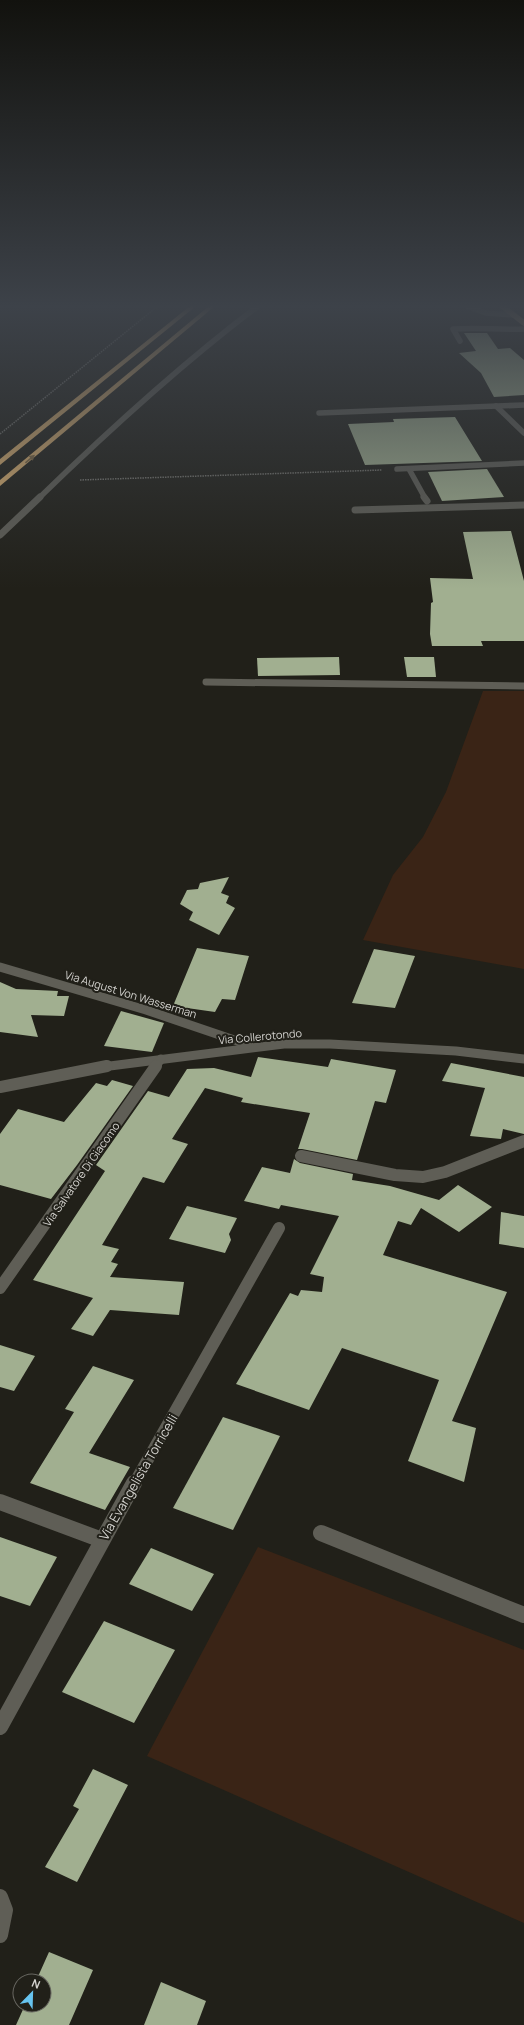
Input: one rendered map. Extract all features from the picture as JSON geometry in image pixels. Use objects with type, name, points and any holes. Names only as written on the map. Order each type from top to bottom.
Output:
[{"type":"highway","points":[[0,463],[77,400]]},
{"type":"highway","points":[[0,484],[99,400]]},
{"type":"street","points":[[0,535],[144,400]]},
{"type":"street","points":[[319,413],[524,405]]},
{"type":"street","points":[[496,406],[524,433]]},
{"type":"street","points":[[397,469],[524,463]]},
{"type":"street","points":[[409,468],[427,501]]},
{"type":"street","points":[[355,510],[524,505]]},
{"type":"street","points":[[206,682],[524,686]]},
{"type":"street","name":"Via August Von Wasserman","points":[[0,967],[146,1010],[254,1046]]},
{"type":"street","name":"Via Collerotondo","points":[[0,1087],[92,1068],[254,1046],[297,1043],[456,1051],[524,1059]]},
{"type":"street","name":"Via Salvatore Di Giacomo","points":[[0,1288],[161,1059]]},
{"type":"street","points":[[302,1156],[395,1176],[423,1176],[445,1172],[524,1141]]},
{"type":"street","name":"Via Evangelista Torricelli","points":[[0,1727],[102,1540],[279,1228]]},
{"type":"street","points":[[0,1502],[102,1540]]},
{"type":"street","points":[[321,1533],[524,1615]]},
{"type":"street","points":[[0,1897],[5,1910],[0,1935]]},
{"type":"path","points":[[0,434],[41,400]]},
{"type":"path","points":[[57,481],[397,469]]},
{"type":"shaded area","points":[[483,691],[524,691],[524,969],[363,940],[393,875],[423,837],[446,792]]},
{"type":"shaded area","points":[[258,1547],[524,1650],[524,1923],[147,1756]]},
{"type":"building","points":[[455,417],[482,461],[365,465],[348,424],[394,422],[393,419]]},
{"type":"building","points":[[487,469],[504,497],[442,501],[428,472]]},
{"type":"building","points":[[511,531],[524,581],[524,641],[481,641],[483,646],[432,646],[430,634],[431,603],[433,602],[430,578],[473,579],[463,532]]},
{"type":"building","points":[[339,657],[340,675],[258,676],[257,658]]},
{"type":"building","points":[[404,657],[434,657],[436,677],[407,677]]},
{"type":"building","points":[[229,877],[221,893],[229,896],[226,903],[235,908],[219,935],[189,920],[193,912],[180,904],[187,890],[198,889],[200,883]]},
{"type":"building","points":[[197,948],[249,956],[235,1000],[222,999],[215,1012],[173,1006]]},
{"type":"building","points":[[374,949],[415,956],[395,1008],[352,1003]]},
{"type":"building","points":[[0,982],[16,989],[58,991],[57,996],[69,996],[64,1016],[31,1015],[38,1037],[0,1032]]},
{"type":"building","points":[[121,1011],[164,1023],[152,1052],[104,1046]]},
{"type":"building","points":[[258,1057],[328,1067],[331,1059],[396,1070],[386,1103],[375,1101],[357,1160],[298,1149],[310,1113],[241,1102],[243,1098],[205,1088],[172,1139],[188,1144],[164,1183],[143,1177],[102,1245],[119,1249],[111,1262],[118,1264],[110,1277],[184,1282],[179,1315],[110,1310],[93,1336],[71,1329],[93,1298],[33,1280],[105,1171],[96,1165],[148,1091],[169,1097],[187,1069],[214,1068],[251,1077]]},
{"type":"building","points":[[451,1063],[524,1077],[524,1134],[503,1129],[501,1139],[470,1136],[485,1088],[442,1081]]},
{"type":"building","points":[[112,1080],[133,1086],[51,1199],[0,1185],[0,1134],[18,1109],[64,1122],[96,1083],[107,1086]]},
{"type":"building","points":[[294,1159],[300,1163],[353,1174],[352,1180],[390,1186],[439,1200],[458,1185],[492,1207],[459,1232],[421,1208],[411,1225],[398,1221],[383,1255],[507,1292],[452,1421],[476,1428],[464,1482],[408,1461],[439,1380],[342,1348],[309,1410],[236,1384],[290,1293],[298,1296],[301,1290],[322,1292],[324,1277],[310,1274],[339,1216],[281,1205],[279,1209],[244,1201],[262,1167],[290,1173]]},
{"type":"building","points":[[187,1206],[237,1218],[229,1234],[231,1240],[225,1253],[169,1239]]},
{"type":"building","points":[[501,1212],[524,1216],[524,1248],[499,1244]]},
{"type":"building","points":[[0,1345],[35,1356],[14,1391],[0,1387]]},
{"type":"building","points":[[93,1366],[134,1380],[89,1453],[130,1467],[105,1510],[30,1483],[74,1412],[65,1409]]},
{"type":"building","points":[[223,1417],[280,1436],[233,1530],[173,1508]]},
{"type":"building","points":[[0,1537],[57,1557],[30,1606],[0,1596]]},
{"type":"building","points":[[151,1548],[214,1574],[192,1611],[129,1584]]},
{"type":"building","points":[[104,1621],[175,1650],[134,1723],[62,1692]]},
{"type":"building","points":[[93,1769],[128,1785],[77,1882],[45,1867],[79,1809],[73,1806]]},
{"type":"building","points":[[49,1952],[93,1970],[69,2025],[16,2025],[21,2013],[52,2013],[52,1973],[40,1973]]},
{"type":"building","points":[[161,1982],[206,2001],[197,2025],[144,2025]]}]
